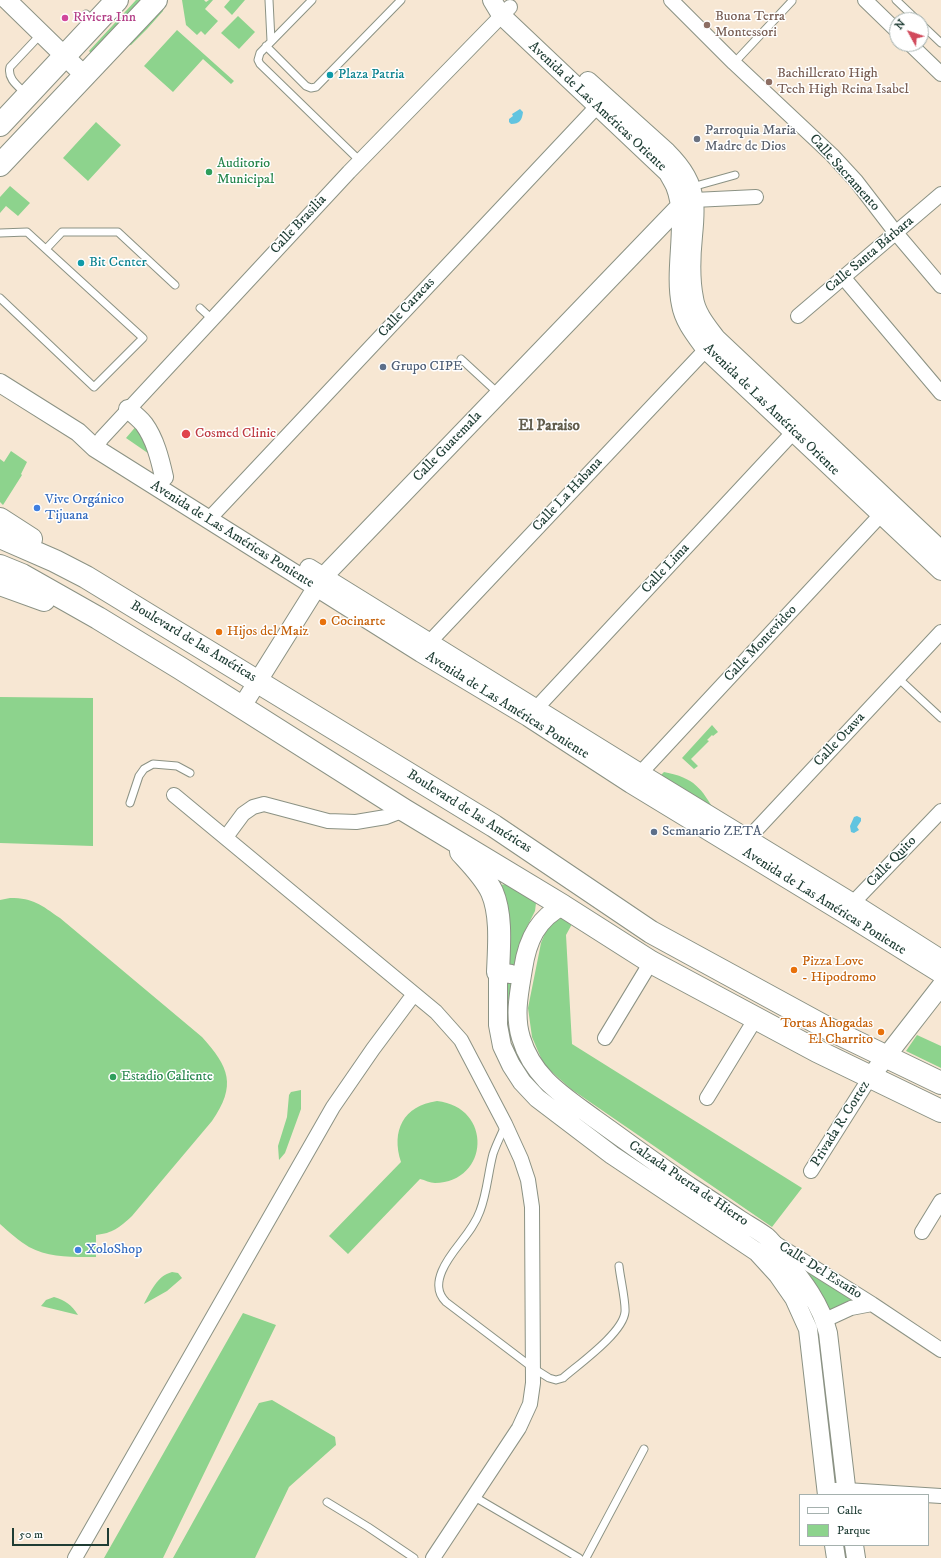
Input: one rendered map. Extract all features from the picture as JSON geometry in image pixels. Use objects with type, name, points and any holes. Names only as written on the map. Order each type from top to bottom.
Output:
[{"type":"main road","points":[[0,125],[65,56],[91,18],[117,0]]},
{"type":"main road","points":[[0,165],[156,0]]},
{"type":"main road","points":[[0,519],[86,577]]},
{"type":"main road","name":"Boulevard de las Américas","points":[[0,537],[55,561],[86,577],[494,826],[651,932],[827,1028],[941,1083]]},
{"type":"main road","name":"Boulevard de las Américas","points":[[0,566],[22,575],[112,626],[404,810],[563,906],[651,962],[818,1051],[941,1111]]},
{"type":"main road","points":[[0,584],[112,626]]},
{"type":"main road","points":[[446,835],[482,876],[492,892],[497,909],[498,972]]},
{"type":"street","points":[[7,0],[85,76]]},
{"type":"street","name":"Calle Sacramento","points":[[671,0],[734,63],[832,155],[856,181],[896,233],[941,286]]},
{"type":"street","points":[[865,0],[889,23]]},
{"type":"street","name":"Avenida de Las Américas Oriente","points":[[500,6],[601,102],[668,173],[675,186],[685,196],[678,264],[681,305],[687,323],[800,426],[886,510],[941,572]]},
{"type":"street","name":"Calle Brasilia","points":[[98,443],[360,161],[500,6]]},
{"type":"street","points":[[918,52],[941,74]]},
{"type":"street","name":"Calle Caracas","points":[[213,515],[601,102]]},
{"type":"street","name":"Calle Santa Bárbara","points":[[798,316],[941,194]]},
{"type":"street","points":[[685,196],[756,197]]},
{"type":"street","name":"Calle Guatemala","points":[[241,708],[319,582],[499,394],[685,196]]},
{"type":"street","points":[[843,277],[941,393]]},
{"type":"street","name":"Calle La Habana","points":[[425,648],[711,344]]},
{"type":"street","name":"Avenida de Las Américas Poniente","points":[[0,383],[78,432],[164,477],[213,515]]},
{"type":"street","points":[[128,409],[144,423],[148,430],[160,457],[164,477]]},
{"type":"street","name":"Calle Lima","points":[[532,713],[800,426]]},
{"type":"street","name":"Avenida de Las Américas Poniente","points":[[98,443],[635,778],[848,908],[941,959]]},
{"type":"street","name":"Avenida de Las Américas Oriente","points":[[886,510],[941,550]]},
{"type":"street","name":"Calle Montevideo","points":[[635,778],[886,510]]},
{"type":"street","name":"Calle Otawa","points":[[743,844],[941,632]]},
{"type":"street","points":[[174,795],[436,1012],[461,1040],[505,1124],[521,1159],[528,1180],[532,1207],[533,1383],[530,1404],[519,1428],[433,1558]]},
{"type":"street","points":[[226,837],[243,814],[252,807],[264,804],[328,821],[348,822],[386,817],[404,810]]},
{"type":"street","name":"Calle Quito","points":[[848,908],[941,810]]},
{"type":"street","name":"Calzada Puerta de Hierro","points":[[563,906],[548,914],[536,929],[528,947],[522,975],[516,1018],[521,1039],[530,1059],[551,1087],[654,1162],[683,1192],[757,1252],[778,1275],[794,1298],[808,1329],[826,1492]]},
{"type":"street","name":"Avenida de Las Américas Poniente","points":[[848,908],[941,974]]},
{"type":"street","points":[[605,1038],[651,962]]},
{"type":"street","points":[[498,972],[522,975]]},
{"type":"street","name":"Calzada Puerta de Hierro","points":[[498,972],[497,1004],[499,1032],[502,1046],[511,1066],[522,1082],[537,1098],[612,1155],[768,1238],[808,1288],[825,1320],[828,1333],[847,1492]]},
{"type":"street","points":[[871,1076],[941,986]]},
{"type":"street","points":[[75,1558],[333,1107],[373,1049],[414,994]]},
{"type":"street","points":[[707,1098],[756,1018]]},
{"type":"street","name":"Privada R. Cortez","points":[[810,1171],[871,1076]]},
{"type":"street","points":[[922,1232],[941,1201]]},
{"type":"street","name":"Calle Del Estaño","points":[[768,1238],[941,1350]]},
{"type":"street","name":"Calle Del Estaño","points":[[825,1320],[851,1308],[872,1304]]},
{"type":"street","points":[[808,1329],[825,1320]]},
{"type":"street","points":[[826,1492],[894,1494]]},
{"type":"street","points":[[929,1495],[941,1496]]},
{"type":"street","points":[[834,1546],[836,1558]]},
{"type":"street","points":[[854,1546],[856,1558]]},
{"type":"lane","points":[[269,0],[269,44],[306,86],[311,88],[316,87],[401,0]]},
{"type":"lane","points":[[312,0],[260,53],[258,60],[260,64],[360,161]]},
{"type":"lane","points":[[734,63],[792,0]]},
{"type":"lane","points":[[896,0],[909,12]]},
{"type":"lane","points":[[929,32],[941,43]]},
{"type":"lane","points":[[28,96],[12,81],[9,71],[10,67],[42,34]]},
{"type":"lane","points":[[685,196],[735,175]]},
{"type":"lane","points":[[0,234],[27,232],[143,338],[94,387],[0,298]]},
{"type":"lane","points":[[46,249],[62,232],[118,232],[175,285]]},
{"type":"lane","points":[[200,308],[212,319]]},
{"type":"lane","points":[[461,358],[499,394]]},
{"type":"lane","points":[[898,678],[941,718]]},
{"type":"lane","points":[[130,803],[139,776],[144,769],[153,764],[177,766],[190,773]]},
{"type":"lane","points":[[505,1124],[493,1154],[489,1178],[480,1212],[471,1229],[453,1252],[442,1271],[438,1283],[440,1295],[446,1302],[533,1368],[549,1378],[556,1380],[563,1378],[614,1334],[621,1324],[625,1311],[619,1266]]},
{"type":"lane","points":[[586,1558],[644,1449]]},
{"type":"lane","points":[[474,1496],[579,1558]]},
{"type":"lane","points":[[327,1502],[414,1558]]},
{"type":"green space","points":[[136,0],[145,0],[93,55],[89,51]]},
{"type":"green space","points":[[182,0],[204,0],[206,2],[213,0],[205,9],[218,21],[205,35],[201,31],[197,35],[186,25]]},
{"type":"green space","points":[[230,0],[245,0],[232,15],[224,7]]},
{"type":"green space","points":[[164,5],[163,11],[147,29],[131,45],[126,46]]},
{"type":"green space","points":[[238,16],[255,32],[239,49],[221,33]]},
{"type":"green space","points":[[177,30],[234,81],[231,84],[203,59],[173,92],[144,66]]},
{"type":"green space","points":[[96,122],[121,145],[88,181],[63,158]]},
{"type":"green space","points":[[10,186],[30,203],[18,216],[6,206],[0,213],[0,197]]},
{"type":"green space","points":[[138,424],[155,458],[126,438]]},
{"type":"green space","points":[[11,451],[27,462],[21,474],[22,475],[3,505],[0,502],[0,459],[4,462]]},
{"type":"green space","points":[[0,697],[93,698],[93,846],[0,843]]},
{"type":"green space","points":[[712,725],[718,732],[707,740],[709,741],[691,759],[698,766],[694,769],[682,758]]},
{"type":"green space","points":[[664,772],[683,777],[696,785],[716,813],[660,776]]},
{"type":"green space","points":[[508,884],[536,903],[535,911],[522,937],[508,1003],[508,932],[499,885]]},
{"type":"green space","name":"Estadio Caliente","points":[[10,898],[25,899],[37,903],[60,918],[202,1037],[224,1067],[227,1087],[225,1097],[212,1121],[132,1216],[116,1229],[107,1233],[96,1235],[96,1257],[61,1256],[37,1251],[22,1242],[0,1224],[0,900]]},
{"type":"green space","points":[[561,918],[572,924],[566,935],[572,1044],[802,1188],[772,1227],[571,1089],[544,1065],[532,1037],[528,1008],[541,943],[548,926]]},
{"type":"green space","points":[[917,1035],[941,1046],[941,1068],[906,1051]]},
{"type":"green space","points":[[301,1090],[301,1109],[285,1153],[279,1160],[278,1146],[287,1117],[289,1095],[291,1092]]},
{"type":"green space","points":[[437,1101],[455,1106],[468,1116],[475,1129],[478,1144],[475,1158],[466,1171],[453,1179],[431,1183],[420,1179],[348,1254],[329,1236],[401,1162],[398,1151],[399,1130],[402,1122],[408,1114],[416,1108]]},
{"type":"green space","points":[[805,1271],[862,1302],[832,1313]]},
{"type":"green space","points":[[172,1272],[178,1273],[182,1278],[167,1291],[144,1304],[158,1280]]},
{"type":"green space","points":[[54,1297],[68,1303],[78,1315],[41,1306],[46,1300]]},
{"type":"green space","points":[[243,1313],[276,1325],[163,1558],[104,1558]]},
{"type":"green space","points":[[272,1400],[335,1437],[336,1445],[289,1487],[255,1558],[173,1558],[259,1403]]},
{"type":"water","points":[[520,109],[523,112],[521,119],[517,123],[511,124],[509,119],[513,116],[512,114]]},
{"type":"water","points":[[857,816],[861,818],[861,821],[857,827],[859,830],[854,833],[851,832],[850,826],[854,817]]},
{"type":"place","name":"Riviera Inn","points":[[65,18]]},
{"type":"place","name":"Buona Terra Montessori","points":[[707,25]]},
{"type":"place","name":"Plaza Patria","points":[[330,75]]},
{"type":"place","name":"Bachillerato High Tech High Reina Isabel","points":[[769,82]]},
{"type":"place","name":"Parroquia Maria Madre de Dios","points":[[697,139]]},
{"type":"place","name":"Auditorio Municipal","points":[[209,172]]},
{"type":"place","name":"Bit Center","points":[[81,263]]},
{"type":"place","name":"Grupo CIPE","points":[[383,367]]},
{"type":"place","name":"Cosmed Clinic","points":[[186,434]]},
{"type":"place","name":"Vive Orgánico Tijuana","points":[[37,508]]},
{"type":"place","name":"Cocinarte","points":[[323,622]]},
{"type":"place","name":"Hijos del Maiz","points":[[219,632]]},
{"type":"place","name":"Semanario ZETA","points":[[654,832]]},
{"type":"place","name":"Pizza Love - Hipodromo","points":[[794,970]]},
{"type":"place","name":"Tortas Ahogadas El Charrito","points":[[881,1032]]},
{"type":"place","name":"Estadio Caliente","points":[[113,1077]]},
{"type":"place","name":"XoloShop","points":[[78,1250]]},
{"type":"district","name":"El Paraiso","points":[[549,427]]}]
